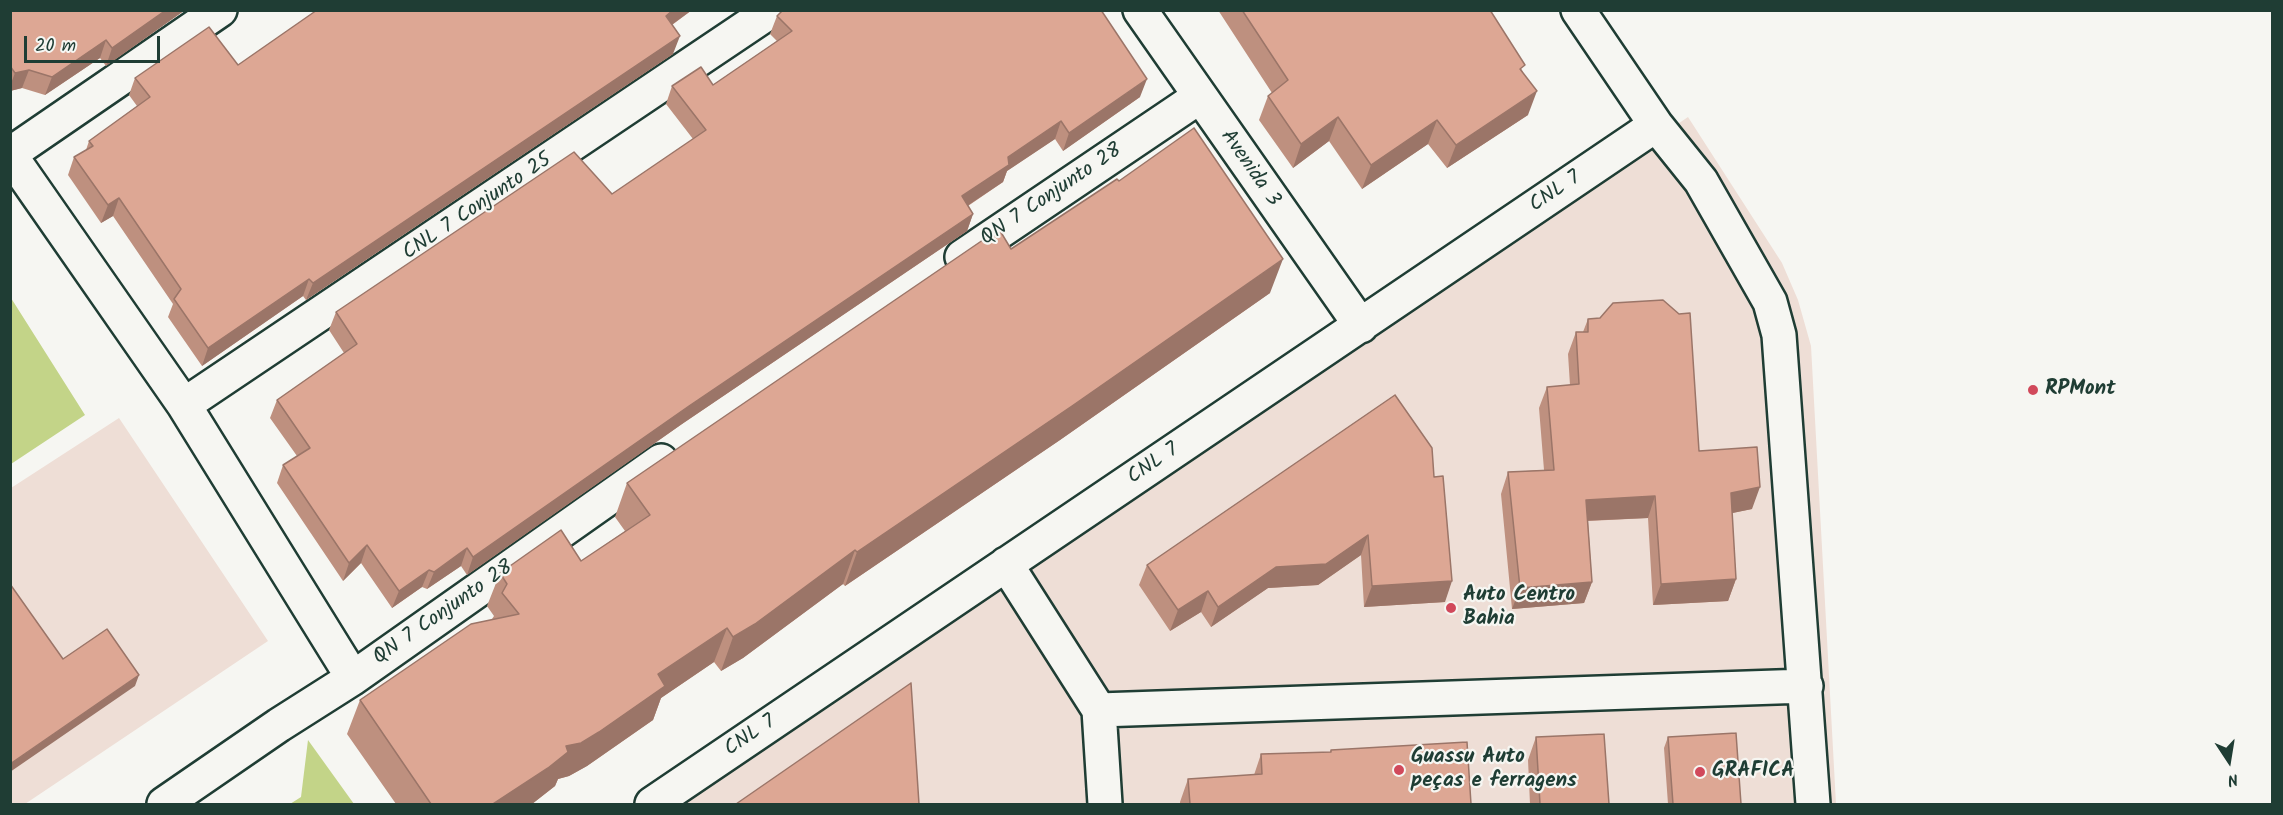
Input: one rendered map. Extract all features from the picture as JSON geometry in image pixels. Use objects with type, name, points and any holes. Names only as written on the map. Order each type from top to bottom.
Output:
[{"type":"street","points":[[220,10],[10,154],[184,405],[353,678]]},
{"type":"street","name":"CNL 7 Conjunto 25","points":[[184,405],[772,10]]},
{"type":"street","name":"Avenida 3","points":[[1140,10],[1361,326]]},
{"type":"street","points":[[1578,10],[1656,125],[1701,181],[1770,302],[1779,334],[1813,804]]},
{"type":"street","name":"QN 7 Conjunto 28","points":[[941,271],[1199,97]]},
{"type":"street","name":"CNL 7","points":[[652,804],[1656,125]]},
{"type":"street","name":"QN 7 Conjunto 28","points":[[164,804],[279,725],[353,678],[683,446]]},
{"type":"street","points":[[1006,564],[1098,710],[1106,804]]},
{"type":"street","points":[[1098,710],[1806,687]]},
{"type":"shaded area","points":[[1688,117],[1782,263],[1798,300],[1811,346],[1836,804],[672,804]]},
{"type":"shaded area","points":[[119,418],[268,641],[25,804],[11,804],[11,488]]},
{"type":"green space","points":[[11,298],[85,415],[11,464]]},
{"type":"green space","points":[[308,740],[354,804],[290,804],[301,797]]},
{"type":"building","points":[[10,10],[166,10],[112,48],[106,40],[52,77],[29,70],[15,73],[10,66]]},
{"type":"building","points":[[317,10],[673,10],[666,16],[680,36],[313,283],[309,279],[208,348],[174,299],[181,289],[119,198],[108,205],[74,157],[93,146],[89,141],[150,97],[135,78],[209,27],[238,65]]},
{"type":"building","points":[[783,10],[1101,10],[1147,79],[1069,133],[1061,121],[1008,157],[1009,165],[962,196],[973,214],[689,406],[473,557],[467,548],[434,572],[429,570],[399,591],[367,545],[349,563],[283,465],[310,448],[277,400],[357,344],[336,312],[574,152],[612,194],[706,130],[672,86],[701,67],[713,85],[792,31],[777,16]]},
{"type":"building","points":[[1242,10],[1490,10],[1525,65],[1520,69],[1537,91],[1456,145],[1437,120],[1371,165],[1338,117],[1301,144],[1268,96],[1288,80]]},
{"type":"building","points":[[1194,128],[1283,259],[1072,406],[857,552],[855,550],[755,624],[733,637],[727,628],[658,674],[665,686],[581,743],[566,746],[568,752],[548,768],[493,804],[431,804],[360,700],[471,624],[519,614],[502,593],[507,584],[500,573],[561,530],[581,561],[650,515],[627,483],[999,229],[1011,249],[1117,179],[1119,181]]},
{"type":"building","points":[[1663,300],[1679,314],[1690,313],[1699,451],[1757,447],[1760,487],[1731,493],[1736,579],[1661,584],[1655,496],[1586,500],[1592,582],[1520,588],[1508,472],[1554,470],[1547,387],[1579,384],[1576,332],[1588,332],[1588,319],[1600,318],[1613,303]]},
{"type":"building","points":[[1395,395],[1432,448],[1434,477],[1443,476],[1452,581],[1372,586],[1368,535],[1326,564],[1276,567],[1218,607],[1208,591],[1178,610],[1147,565]]},
{"type":"building","points":[[10,584],[63,659],[107,629],[139,675],[10,764]]},
{"type":"building","points":[[911,683],[919,804],[736,804]]},
{"type":"building","name":"GRAFICA","points":[[1736,733],[1741,804],[1673,804],[1668,737]]},
{"type":"building","points":[[1604,734],[1609,804],[1540,804],[1536,737]]},
{"type":"building","points":[[1467,742],[1471,804],[1190,804],[1188,779],[1262,774],[1261,754],[1331,752],[1331,750]]},
{"type":"place","name":"RPMont","points":[[2033,390]]},
{"type":"place","name":"Auto Centro Bahia","points":[[1451,608]]},
{"type":"place","name":"Guassu Auto peças e ferragens","points":[[1399,770]]},
{"type":"place","name":"GRAFICA","points":[[1700,772]]}]
